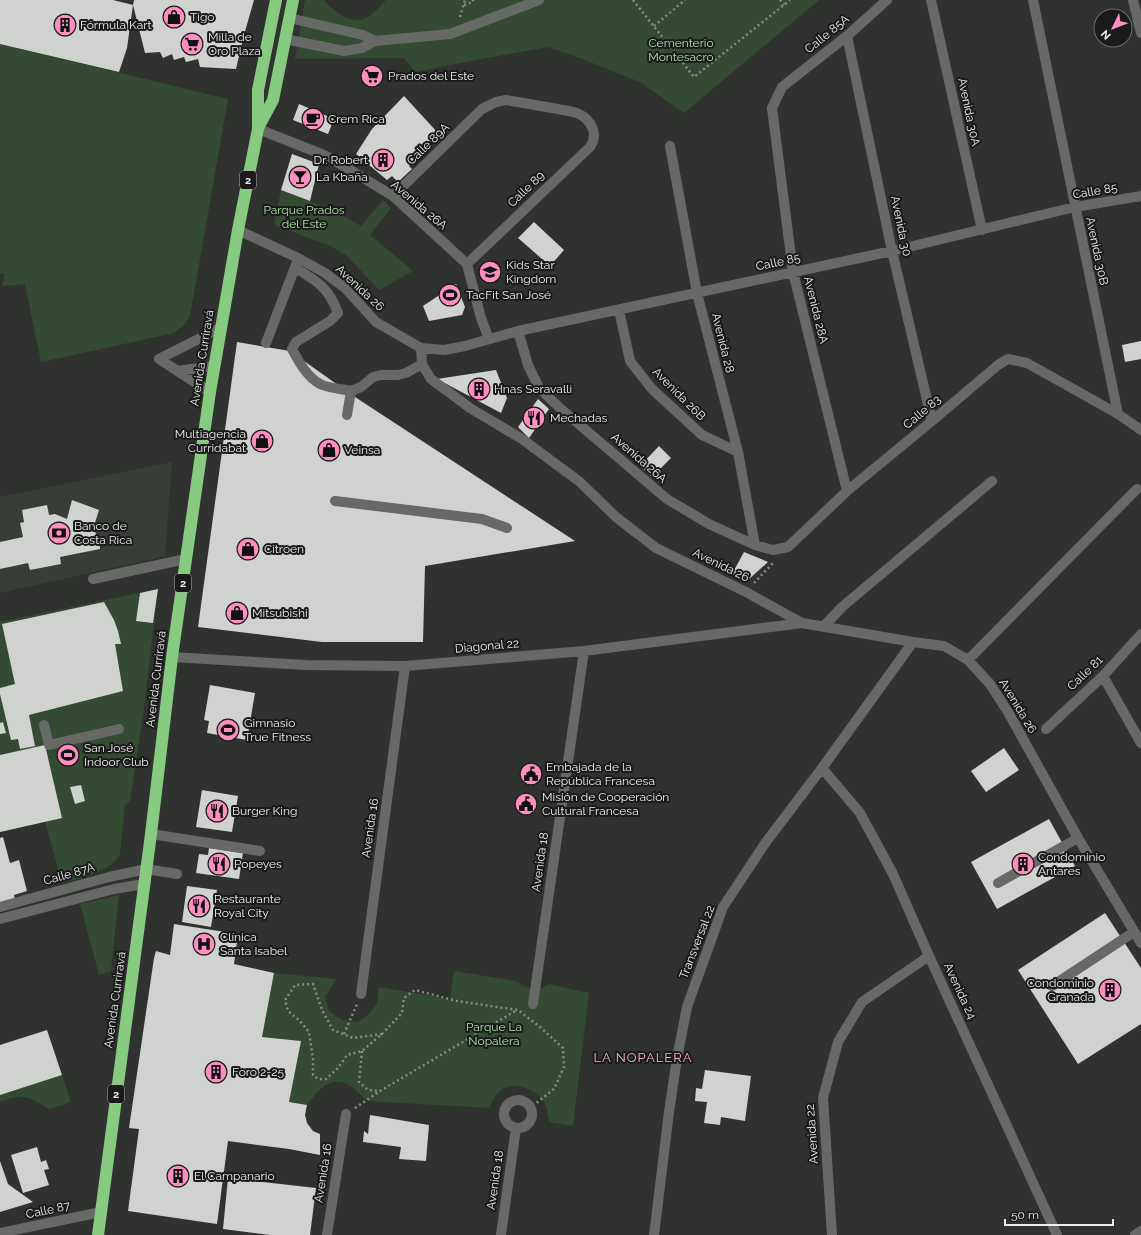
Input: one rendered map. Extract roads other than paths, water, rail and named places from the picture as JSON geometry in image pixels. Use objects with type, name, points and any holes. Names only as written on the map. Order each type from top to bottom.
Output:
[{"type":"highway","name":"Avenida Curriravá","points":[[98,1235],[151,834],[172,657],[210,392],[220,328],[258,129],[258,90],[276,0]]},
{"type":"highway","name":"Avenida Curriravá","points":[[258,129],[273,100],[293,0]]},
{"type":"street","points":[[285,39],[344,51],[362,48],[375,42],[450,34],[539,0]]},
{"type":"street","name":"Calle 85A","points":[[782,87],[847,36],[887,0]]},
{"type":"street","name":"Avenida 30A","points":[[931,0],[982,230]]},
{"type":"street","name":"Avenida 30B","points":[[1033,0],[1118,414]]},
{"type":"street","points":[[1133,0],[1141,33]]},
{"type":"street","points":[[289,18],[363,34],[375,42]]},
{"type":"street","name":"Avenida 30","points":[[847,36],[892,250],[932,421]]},
{"type":"street","name":"Avenida 28A","points":[[782,87],[772,108],[793,272],[847,491]]},
{"type":"street","name":"Calle 89","points":[[467,264],[590,147],[593,139],[593,128],[588,120],[577,113],[506,100],[496,102],[482,109]]},
{"type":"street","name":"Calle 89A","points":[[392,196],[482,109]]},
{"type":"street","name":"Avenida 26A","points":[[258,129],[324,155],[392,196],[467,264]]},
{"type":"street","name":"Avenida 28","points":[[670,146],[697,293],[738,452],[755,545]]},
{"type":"street","name":"Calle 85","points":[[421,348],[444,350],[465,346],[518,331],[982,230],[1075,207],[1141,196]]},
{"type":"street","name":"Avenida 26","points":[[238,230],[296,263],[325,273],[345,288],[376,322],[421,348]]},
{"type":"street","points":[[266,343],[296,263],[316,280],[333,299],[338,312],[330,321],[296,342],[292,350],[300,364],[310,376],[320,384],[351,391],[361,387],[373,377],[406,373],[422,364],[421,348]]},
{"type":"street","points":[[467,264],[481,318],[489,339]]},
{"type":"street","name":"Avenida 26B","points":[[618,310],[630,361],[652,389],[702,435],[738,452]]},
{"type":"street","points":[[210,392],[159,359],[220,328]]},
{"type":"street","name":"Avenida 26A","points":[[518,331],[528,365],[539,388],[561,409],[667,499],[709,524],[755,545],[773,550],[788,547]]},
{"type":"street","name":"Calle 83","points":[[788,547],[847,491],[998,365],[1008,359],[1027,363],[1118,414],[1141,430]]},
{"type":"street","name":"Avenida 26","points":[[422,364],[431,379],[470,408],[522,439],[580,482],[616,517],[656,548],[746,592],[802,623],[944,646],[968,660],[990,684],[1008,712],[1078,838],[1141,943]]},
{"type":"street","points":[[177,371],[214,366]]},
{"type":"street","points":[[347,415],[351,391]]},
{"type":"street","points":[[824,627],[842,607],[992,481]]},
{"type":"street","points":[[968,660],[1137,489]]},
{"type":"street","points":[[335,501],[482,519],[507,528]]},
{"type":"street","points":[[93,579],[186,559]]},
{"type":"street","name":"Diagonal 22","points":[[172,657],[306,664],[405,666],[584,651],[802,623]]},
{"type":"street","name":"Calle 81","points":[[1046,729],[1103,676],[1141,634]]},
{"type":"street","name":"Transversal 22","points":[[654,1235],[671,1097],[687,1007],[723,907],[766,842],[822,768],[913,642]]},
{"type":"street","name":"Avenida 18","points":[[533,1004],[584,651]]},
{"type":"street","name":"Avenida 16","points":[[361,994],[405,666]]},
{"type":"street","points":[[1103,676],[1141,744]]},
{"type":"street","points":[[44,725],[49,745],[119,728]]},
{"type":"street","name":"Avenida 24","points":[[822,768],[860,813],[893,874],[1057,1235]]},
{"type":"street","points":[[151,834],[260,851]]},
{"type":"street","points":[[998,883],[1078,838]]},
{"type":"street","points":[[146,869],[177,874]]},
{"type":"street","name":"Calle 87A","points":[[0,907],[109,877],[146,869]]},
{"type":"street","points":[[0,919],[114,889],[144,884]]},
{"type":"street","points":[[31,898],[34,910]]},
{"type":"street","points":[[1052,986],[1134,932]]},
{"type":"street","name":"Avenida 22","points":[[832,1235],[823,1098],[838,1042],[862,1002],[929,956]]},
{"type":"street","points":[[515,1101],[520,1101],[527,1104],[530,1108],[532,1116],[530,1121],[524,1127],[516,1128],[511,1126],[505,1119],[505,1110],[507,1106],[515,1101]]},
{"type":"street","name":"Avenida 16","points":[[327,1235],[346,1114]]},
{"type":"street","name":"Avenida 18","points":[[501,1235],[516,1128]]},
{"type":"street","name":"Calle 87","points":[[0,1233],[101,1212]]},
{"type":"street","points":[[1136,1235],[1141,1231]]},
{"type":"place","name":"Tigo","points":[[174,17]]},
{"type":"place","name":"Fórmula Kart","points":[[65,25]]},
{"type":"place","name":"Milla de Oro Plaza","points":[[192,44]]},
{"type":"place","name":"Prados del Este","points":[[372,76]]},
{"type":"place","name":"Crem Rica","points":[[313,119]]},
{"type":"place","name":"Dr. Robert","points":[[383,160]]},
{"type":"place","name":"La Kbaña","points":[[300,177]]},
{"type":"place","name":"Kids Star Kingdom","points":[[490,272]]},
{"type":"place","name":"TacFit San José","points":[[450,295]]},
{"type":"place","name":"Hnas Seravalli","points":[[479,389]]},
{"type":"place","name":"Mechadas","points":[[534,418]]},
{"type":"place","name":"Multiagencia Curridabat","points":[[262,441]]},
{"type":"place","name":"Veinsa","points":[[329,450]]},
{"type":"place","name":"Banco de Costa Rica","points":[[59,533]]},
{"type":"place","name":"Citroen","points":[[248,549]]},
{"type":"place","name":"Mitsubishi","points":[[237,613]]},
{"type":"place","name":"Gimnasio True Fitness","points":[[228,730]]},
{"type":"place","name":"San José Indoor Club","points":[[68,755]]},
{"type":"place","name":"Embajada de la República Francesa","points":[[531,774]]},
{"type":"place","name":"Misión de Cooperación Cultural Francesa","points":[[526,804]]},
{"type":"place","name":"Burger King","points":[[217,811]]},
{"type":"place","name":"Popeyes","points":[[219,864]]},
{"type":"place","name":"Condominio Antares","points":[[1023,864]]},
{"type":"place","name":"Restaurante Royal City","points":[[199,906]]},
{"type":"place","name":"Clínica Santa Isabel","points":[[204,944]]},
{"type":"place","name":"Condominio Granada","points":[[1110,990]]},
{"type":"place","name":"Foro 2-25","points":[[216,1072]]},
{"type":"place","name":"El Campanario","points":[[178,1176]]},
{"type":"district","name":"LA NOPALERA","points":[[643,1057]]},
{"type":"park label","name":"Cementerio Montesacro","points":[[681,50]]},
{"type":"park label","name":"Parque Prados del Este","points":[[304,217]]},
{"type":"park label","name":"Parque La Nopalera","points":[[494,1034]]}]
